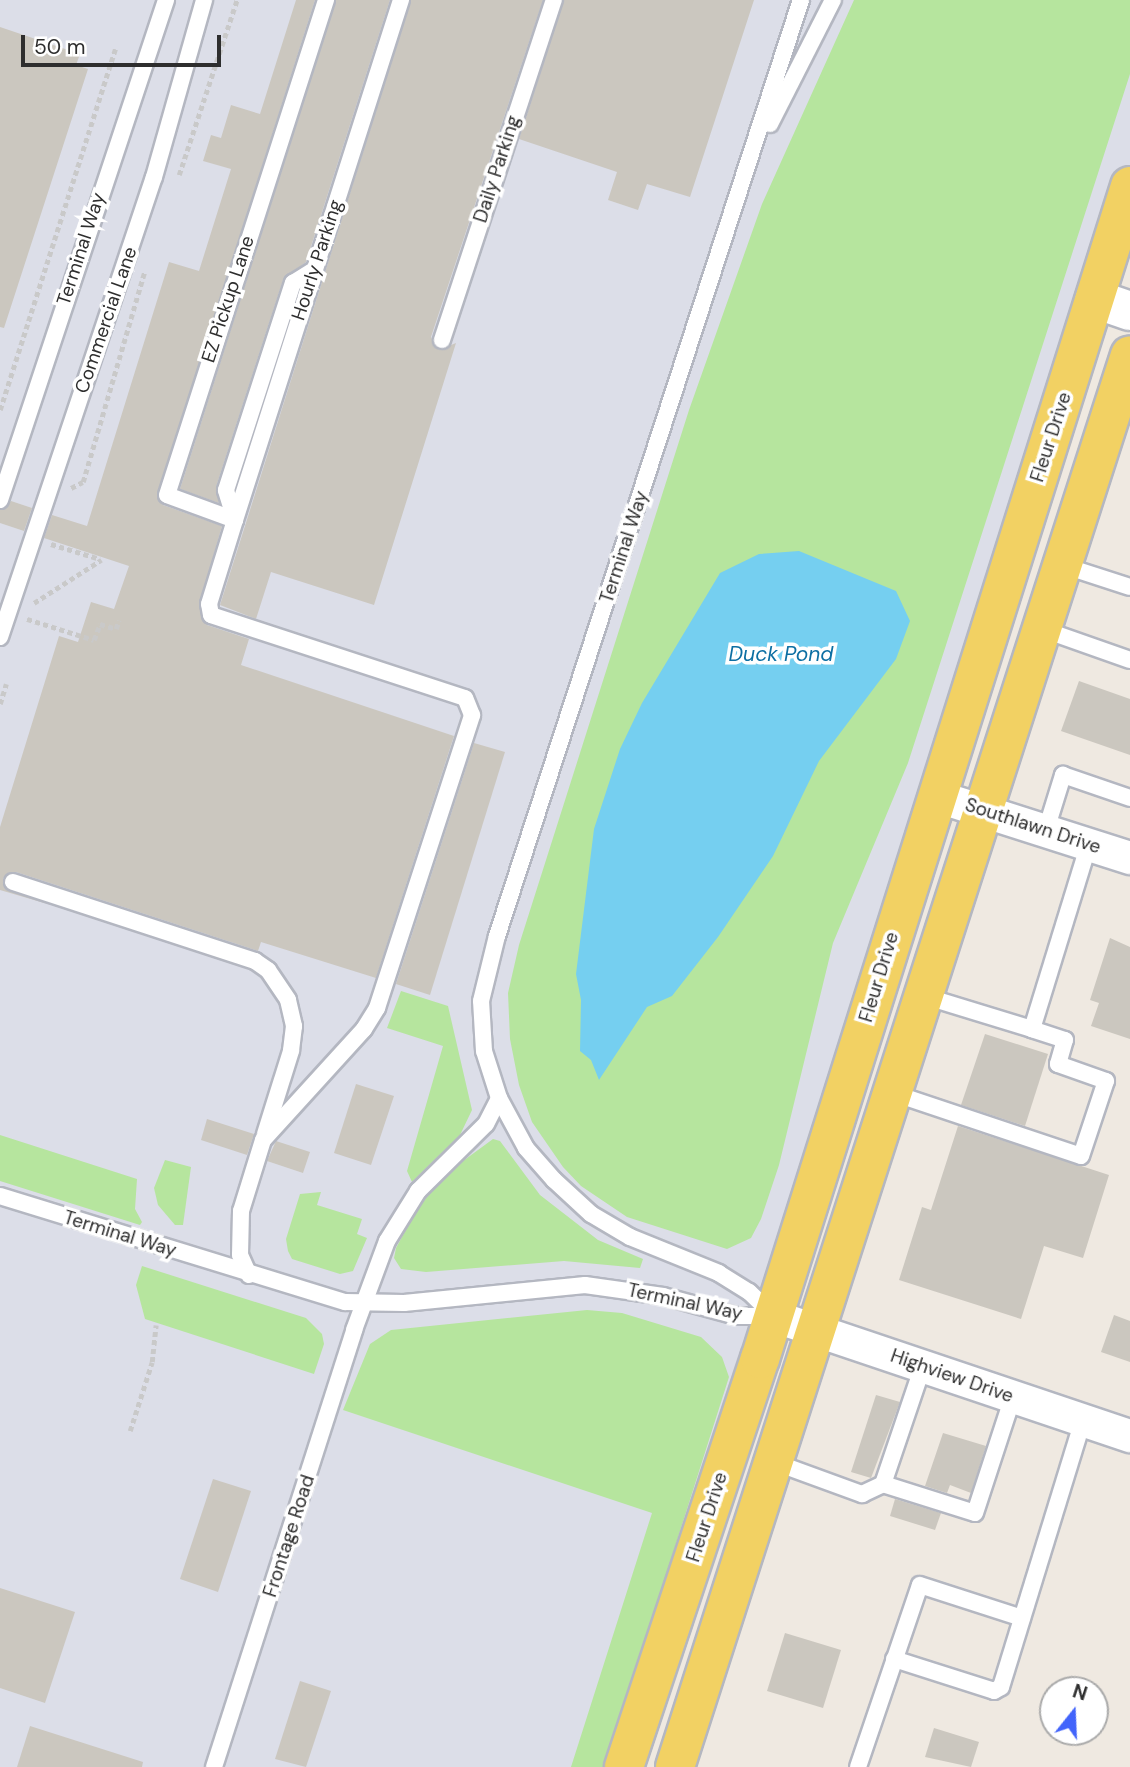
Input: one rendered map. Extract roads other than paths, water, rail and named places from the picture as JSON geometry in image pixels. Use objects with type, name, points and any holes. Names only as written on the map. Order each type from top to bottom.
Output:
[{"type":"main road","name":"Fleur Drive","points":[[624,1767],[774,1316],[936,796],[1112,305],[1130,186]]},
{"type":"main road","points":[[675,1767],[1130,355]]},
{"type":"street","name":"Southlawn Drive","points":[[936,796],[1130,858]]},
{"type":"street","name":"Highview Drive","points":[[774,1316],[1130,1436]]},
{"type":"lane","name":"Terminal Way","points":[[0,499],[166,0]]},
{"type":"lane","name":"Commercial Lane","points":[[0,637],[155,177],[204,0]]},
{"type":"lane","name":"EZ Pickup Lane","points":[[234,520],[175,501],[167,495],[168,485],[326,0]]},
{"type":"lane","name":"Hourly Parking","points":[[234,520],[401,0]]},
{"type":"lane","name":"Daily Parking","points":[[442,340],[554,0]]},
{"type":"lane","name":"Terminal Way","points":[[774,1316],[749,1292],[719,1273],[630,1237],[591,1214],[526,1148],[499,1098],[481,1026],[487,967],[802,0]]},
{"type":"lane","points":[[750,163],[833,0]]},
{"type":"lane","points":[[234,520],[209,604],[211,615],[465,698],[471,705],[465,740],[377,1007],[364,1029],[263,1140]]},
{"type":"lane","points":[[1062,565],[1130,587]]},
{"type":"lane","points":[[1042,629],[1130,660]]},
{"type":"lane","points":[[1046,830],[1063,775],[1130,798]]},
{"type":"lane","points":[[1032,1029],[1089,844]]},
{"type":"lane","points":[[13,882],[255,961],[268,970],[288,1000],[293,1026],[291,1051],[240,1224],[240,1255],[249,1275]]},
{"type":"lane","points":[[893,1093],[1081,1156],[1106,1081],[1058,1064],[1065,1040],[924,996]]},
{"type":"lane","points":[[362,1304],[401,1215],[435,1173],[486,1124],[499,1098]]},
{"type":"lane","name":"Terminal Way","points":[[0,1196],[317,1296],[362,1304],[585,1285],[663,1296],[736,1316],[774,1316]]},
{"type":"lane","name":"Frontage Road","points":[[214,1767],[362,1304]]},
{"type":"lane","points":[[883,1484],[923,1366]]},
{"type":"lane","points":[[774,1462],[862,1494],[883,1484],[975,1513],[1013,1397]]},
{"type":"lane","points":[[894,1659],[998,1690],[1083,1420]]},
{"type":"lane","points":[[858,1767],[920,1585],[1022,1618]]},
{"type":"water","name":"Duck Pond","points":[[799,551],[896,591],[910,621],[896,659],[819,761],[773,856],[718,937],[672,996],[647,1007],[599,1080],[591,1060],[580,1051],[581,1000],[576,974],[594,829],[620,749],[642,703],[720,573],[759,554]]}]
